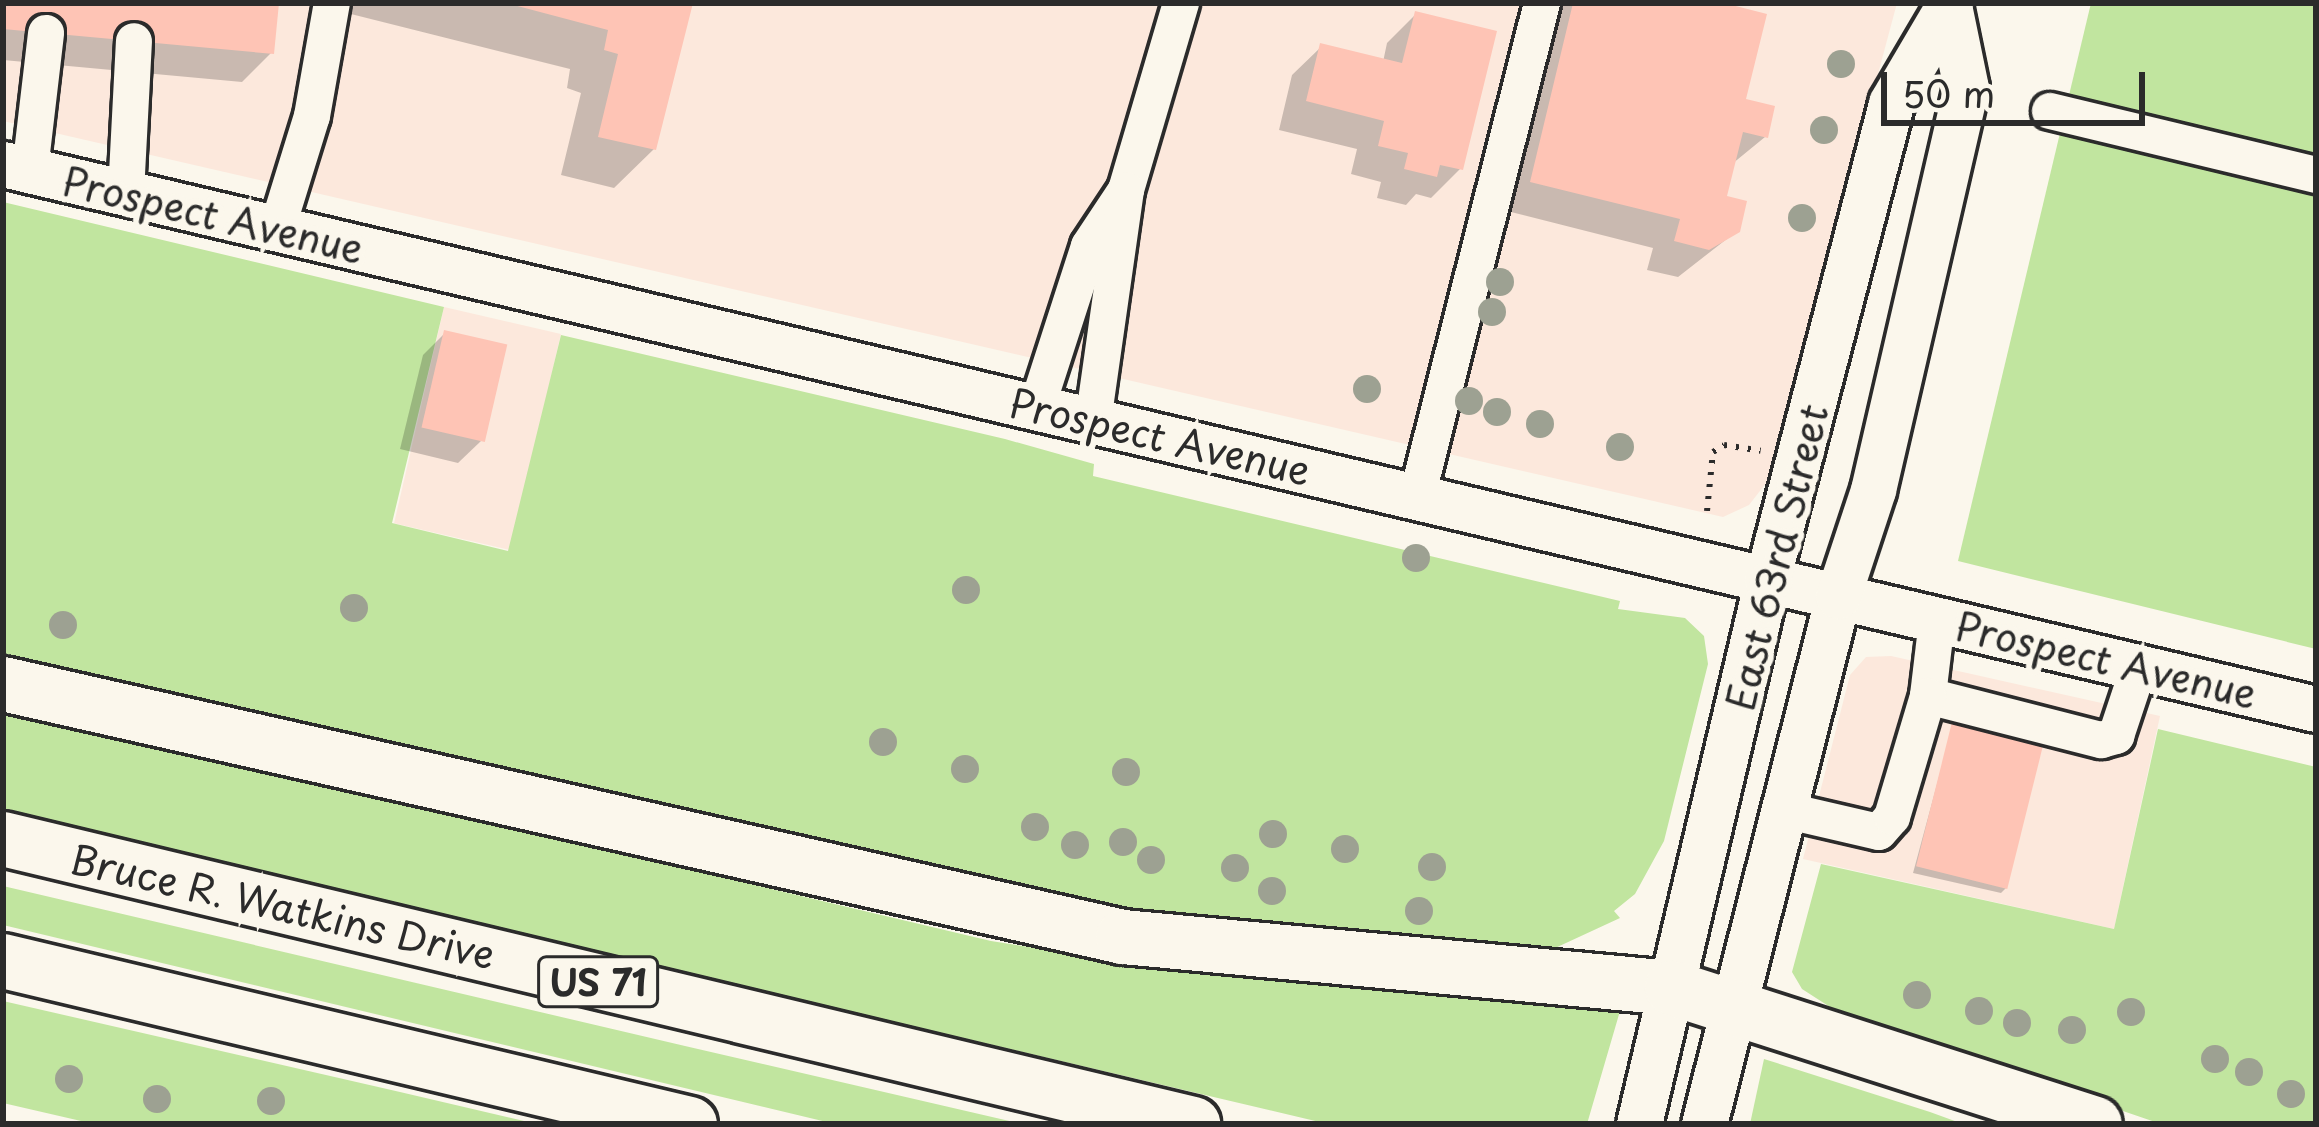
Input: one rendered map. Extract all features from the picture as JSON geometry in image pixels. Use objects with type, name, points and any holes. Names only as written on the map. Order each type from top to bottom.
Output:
[{"type":"highway","points":[[3,684],[1123,937],[1672,988],[2095,1124]]},
{"type":"highway","name":"Bruce R. Watkins Drive","points":[[3,839],[1193,1124]]},
{"type":"highway","points":[[3,961],[690,1124]]},
{"type":"main road","name":"East 63rd Street","points":[[1644,1102],[1767,580],[1891,103],[1949,4]]},
{"type":"main road","name":"East 63rd Street","points":[[1707,1111],[1788,811],[1838,596],[1873,490],[1966,88],[1965,51],[1949,4]]},
{"type":"main road","name":"Prospect Avenue","points":[[16,167],[2316,709]]},
{"type":"street","points":[[278,229],[312,116],[332,3]]},
{"type":"street","points":[[1094,421],[1126,190],[1181,3]]},
{"type":"street","points":[[1417,497],[1542,3]]},
{"type":"street","points":[[16,167],[46,33]]},
{"type":"street","points":[[126,193],[134,41]]},
{"type":"street","points":[[2050,111],[2316,175]]},
{"type":"street","points":[[1036,407],[1089,246],[1126,190]]},
{"type":"street","points":[[1788,811],[1879,832],[1892,817],[1928,696],[1937,620]]},
{"type":"street","points":[[1928,696],[2102,740],[2116,736],[2139,667]]},
{"type":"path","points":[[1707,511],[1709,460],[1717,447],[1770,454]]},
{"type":"shaded area","points":[[3,3],[1897,3],[1770,478],[1749,505],[1723,517],[3,121]]},
{"type":"shaded area","points":[[444,307],[561,334],[511,550],[394,523]]},
{"type":"shaded area","points":[[1891,656],[2160,716],[2114,929],[1803,859],[1850,675],[1866,657]]},
{"type":"green space","points":[[2091,3],[2316,3],[2316,649],[1958,561]]},
{"type":"green space","points":[[3,202],[444,307],[392,523],[508,551],[561,335],[1005,439],[1094,464],[1093,476],[1620,601],[1618,609],[1685,618],[1704,636],[1708,664],[1664,841],[1635,894],[1614,911],[1620,918],[1553,949],[1120,915],[3,659]]},
{"type":"green space","points":[[3,707],[991,941],[1210,975],[1620,1011],[1587,1124],[1328,1124],[3,812]]},
{"type":"green space","points":[[2158,729],[2316,767],[2316,1124],[2161,1124],[1844,1016],[1802,989],[1792,972],[1821,864],[2114,929]]},
{"type":"green space","points":[[3,886],[1022,1124],[835,1124],[3,925]]},
{"type":"green space","points":[[3,1001],[537,1124],[94,1124],[3,1103]]},
{"type":"green space","points":[[1764,1059],[1930,1112],[1963,1124],[1750,1124]]},
{"type":"building","points":[[3,3],[279,3],[274,54],[3,29]]},
{"type":"building","points":[[506,3],[693,3],[656,150],[598,137],[618,54],[604,50],[608,30]]},
{"type":"building","points":[[1573,3],[1724,3],[1767,14],[1746,99],[1775,106],[1768,138],[1743,132],[1727,196],[1747,201],[1740,232],[1709,250],[1674,241],[1680,219],[1530,182]]},
{"type":"building","points":[[1415,11],[1497,31],[1463,170],[1440,165],[1437,177],[1404,169],[1408,153],[1378,146],[1384,121],[1306,101],[1320,43],[1402,63]]},
{"type":"building","points":[[444,330],[507,345],[485,442],[422,427]]},
{"type":"building","points":[[1955,710],[2046,733],[2007,889],[1916,866]]}]
